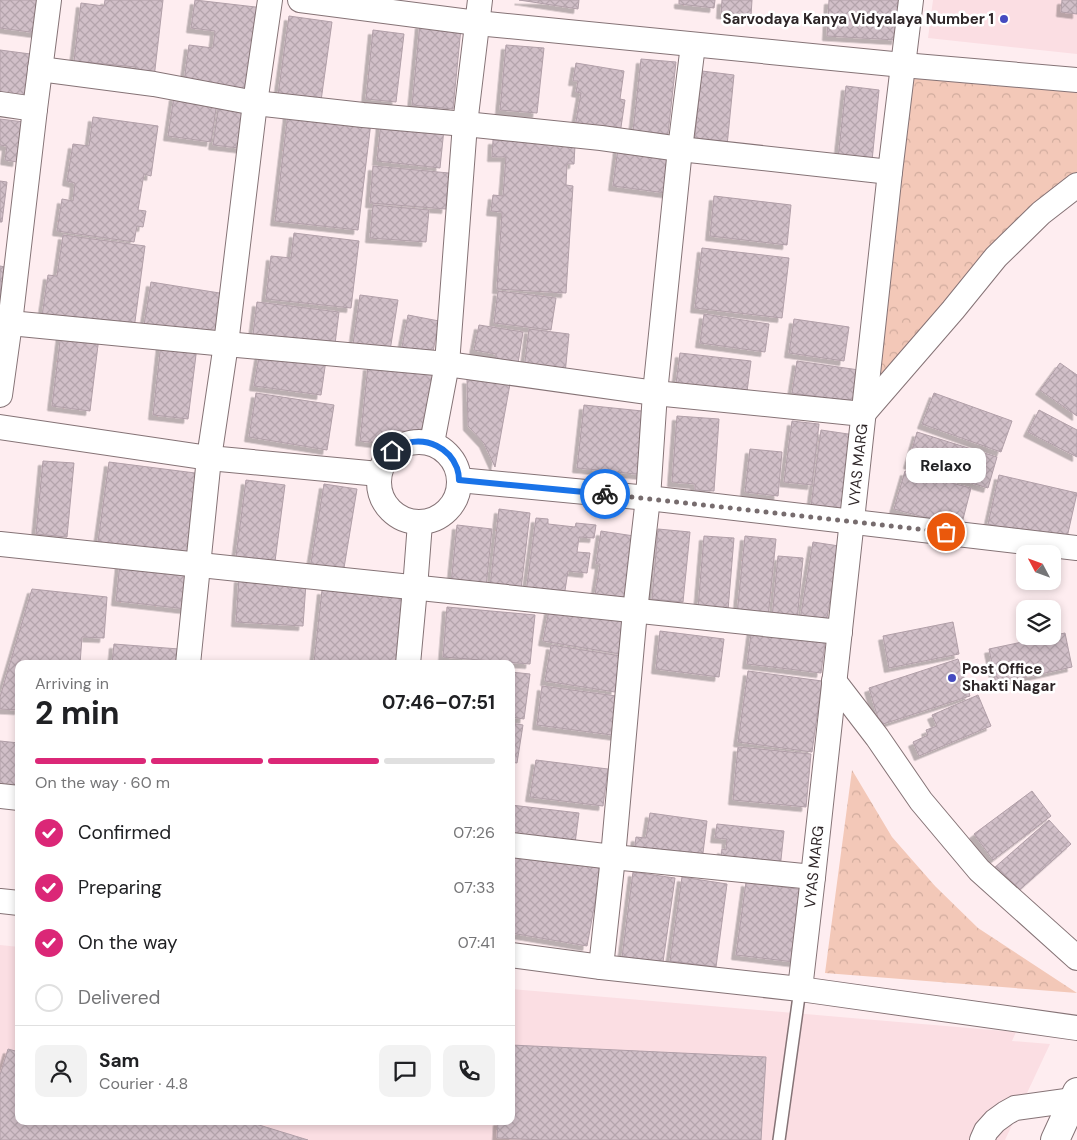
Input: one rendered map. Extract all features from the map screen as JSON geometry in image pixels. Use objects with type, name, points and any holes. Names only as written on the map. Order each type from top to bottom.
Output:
[{"type":"street","points":[[0,395],[34,108],[49,0]]},
{"type":"street","points":[[188,660],[209,458],[226,344],[255,103],[270,0]]},
{"type":"street","points":[[300,0],[477,23],[903,66],[1077,80]]},
{"type":"street","points":[[432,443],[448,364],[465,124],[480,0]]},
{"type":"street","name":"VYAS MARG","points":[[800,989],[890,172],[911,0]]},
{"type":"street","points":[[602,967],[635,611],[648,498],[655,393],[680,149],[693,45]]},
{"type":"street","points":[[40,69],[154,84],[255,103],[601,138],[680,149],[890,172]]},
{"type":"street","points":[[0,104],[34,108]]},
{"type":"street","points":[[10,322],[448,364],[655,393],[863,414],[996,257],[1041,213],[1077,185]]},
{"type":"street","points":[[0,427],[209,458],[379,474]]},
{"type":"street","points":[[418,441],[432,443],[443,449],[451,457],[457,468],[459,480],[455,501],[440,516],[420,523],[406,521],[393,514],[384,502],[378,489],[379,474],[384,462],[392,451],[405,444],[418,441]]},
{"type":"street","points":[[459,480],[648,498],[1077,548]]},
{"type":"street","points":[[408,660],[420,523]]},
{"type":"street","points":[[0,544],[840,632]]},
{"type":"street","points":[[834,680],[922,801],[979,870],[1077,958]]},
{"type":"street","points":[[0,796],[15,798]]},
{"type":"street","points":[[515,845],[813,877]]},
{"type":"street","points":[[0,900],[15,902]]},
{"type":"street","points":[[515,956],[800,989],[1077,1028]]},
{"type":"street","points":[[982,1140],[986,1131],[995,1121],[1015,1108],[1075,1096]]},
{"type":"street","points":[[1055,1140],[1075,1096]]},
{"type":"lane","points":[[779,1140],[800,989]]},
{"type":"shaded area","name":"Sarvodaya Kanya Vidyalaya Number 1","points":[[933,0],[1077,0],[1077,54],[928,38]]},
{"type":"shaded area","points":[[0,945],[15,947],[15,1125],[515,1125],[515,989],[1016,1032],[1012,1041],[1050,1044],[1005,1140],[0,1140]]},
{"type":"green space","points":[[911,77],[1077,88],[1077,174],[876,383]]},
{"type":"green space","points":[[852,770],[892,837],[935,886],[978,928],[1077,993],[825,973]]},
{"type":"building","points":[[0,0],[43,0],[37,33],[0,28]]},
{"type":"building","points":[[105,0],[163,0],[154,78],[135,76],[136,67],[74,61],[81,3],[104,6]]},
{"type":"building","points":[[195,0],[264,8],[254,90],[184,82],[189,45],[213,48],[215,31],[191,28]]},
{"type":"building","points":[[519,0],[579,0],[578,9]]},
{"type":"building","points":[[679,0],[715,0],[714,8],[679,4]]},
{"type":"building","points":[[722,0],[752,0],[751,16],[721,14]]},
{"type":"building","points":[[829,0],[899,0],[896,40],[827,36]]},
{"type":"building","points":[[1062,0],[1077,0],[1077,14],[1061,12]]},
{"type":"building","points":[[289,16],[332,22],[320,108],[277,102]]},
{"type":"building","points":[[420,24],[461,28],[453,109],[412,105]]},
{"type":"building","points":[[373,30],[404,34],[396,102],[366,99]]},
{"type":"building","points":[[506,45],[544,48],[537,113],[500,110]]},
{"type":"building","points":[[0,50],[38,55],[31,99],[0,94]]},
{"type":"building","points":[[641,59],[676,62],[668,134],[633,131]]},
{"type":"building","points":[[576,63],[624,71],[620,99],[625,100],[620,134],[575,127],[581,93],[576,92],[578,81],[573,81]]},
{"type":"building","points":[[702,71],[734,75],[727,146],[694,143]]},
{"type":"building","points":[[846,86],[879,90],[872,161],[838,158]]},
{"type":"building","points":[[174,96],[217,102],[211,142],[168,136]]},
{"type":"building","points":[[219,103],[252,107],[247,149],[213,145]]},
{"type":"building","points":[[288,113],[371,122],[358,230],[275,221]]},
{"type":"building","points":[[93,117],[158,126],[151,176],[144,174],[138,210],[146,211],[143,227],[137,226],[134,242],[57,231],[62,199],[73,201],[75,183],[67,181],[73,144],[89,146]]},
{"type":"building","points":[[0,119],[32,123],[19,146],[17,162],[5,160],[7,146],[0,145]]},
{"type":"building","points":[[381,122],[444,129],[440,168],[377,161]]},
{"type":"building","points":[[493,140],[575,145],[574,164],[567,164],[566,185],[573,186],[566,293],[497,289],[502,212],[491,211],[493,195],[503,196],[506,157],[492,157]]},
{"type":"building","points":[[618,148],[663,154],[663,159],[667,160],[665,172],[676,174],[673,194],[613,186]]},
{"type":"building","points":[[373,166],[449,173],[446,209],[370,203]]},
{"type":"building","points":[[0,181],[7,182],[2,222],[0,222]]},
{"type":"building","points":[[714,196],[791,205],[787,245],[710,236]]},
{"type":"building","points":[[373,205],[429,210],[426,242],[370,238]]},
{"type":"building","points":[[294,233],[359,241],[351,308],[266,299],[271,256],[291,258]]},
{"type":"building","points":[[63,235],[145,246],[134,329],[42,316],[48,275],[57,276]]},
{"type":"building","points":[[702,248],[789,258],[782,318],[695,308]]},
{"type":"building","points":[[0,266],[5,267],[0,301]]},
{"type":"building","points":[[151,282],[232,295],[225,337],[144,325]]},
{"type":"building","points":[[498,291],[556,298],[551,330],[494,323]]},
{"type":"building","points":[[360,295],[398,300],[389,357],[352,351]]},
{"type":"building","points":[[257,302],[339,312],[334,352],[252,342]]},
{"type":"building","points":[[704,314],[769,324],[765,352],[700,343]]},
{"type":"building","points":[[408,315],[439,321],[432,357],[401,352]]},
{"type":"building","points":[[794,319],[849,327],[844,361],[789,353]]},
{"type":"building","points":[[479,325],[523,332],[517,369],[495,365],[496,354],[474,350]]},
{"type":"building","points":[[529,329],[569,334],[565,374],[524,369]]},
{"type":"building","points":[[61,333],[99,337],[90,411],[52,406]]},
{"type":"building","points":[[161,343],[197,347],[188,419],[153,415]]},
{"type":"building","points":[[260,351],[326,360],[321,395],[254,386]]},
{"type":"building","points":[[680,353],[751,361],[746,399],[675,391]]},
{"type":"building","points":[[797,361],[859,370],[854,402],[792,393]]},
{"type":"building","points":[[1060,363],[1077,375],[1077,416],[1040,390]]},
{"type":"building","points":[[368,366],[435,372],[429,434],[394,430],[392,445],[360,441]]},
{"type":"building","points":[[467,379],[510,384],[495,467],[484,443],[468,426]]},
{"type":"building","points":[[256,393],[334,405],[327,450],[249,437]]},
{"type":"building","points":[[934,393],[1012,421],[1001,452],[922,424]]},
{"type":"building","points":[[584,405],[652,412],[645,475],[577,468]]},
{"type":"building","points":[[1039,410],[1077,430],[1077,457],[1028,432]]},
{"type":"building","points":[[677,416],[719,419],[714,491],[695,490],[695,484],[672,482]]},
{"type":"building","points":[[792,421],[819,424],[812,485],[784,482]]},
{"type":"building","points":[[821,430],[855,435],[845,510],[811,506]]},
{"type":"building","points":[[917,432],[997,457],[988,488],[908,464]]},
{"type":"building","points":[[750,449],[782,452],[778,496],[745,492]]},
{"type":"building","points":[[43,461],[74,463],[67,537],[36,534]]},
{"type":"building","points":[[109,462],[203,474],[191,562],[97,549]]},
{"type":"building","points":[[905,471],[971,488],[961,527],[894,509]]},
{"type":"building","points":[[999,475],[1077,493],[1066,542],[988,524]]},
{"type":"building","points":[[246,480],[285,485],[274,569],[235,564]]},
{"type":"building","points":[[324,484],[357,489],[343,574],[310,569]]},
{"type":"building","points":[[499,509],[530,513],[521,589],[490,586]]},
{"type":"building","points":[[536,518],[548,519],[548,524],[575,527],[576,523],[596,525],[594,538],[579,537],[577,552],[590,553],[587,573],[568,571],[564,597],[526,592]]},
{"type":"building","points":[[457,525],[492,529],[486,587],[451,584]]},
{"type":"building","points":[[658,529],[690,532],[683,602],[652,599]]},
{"type":"building","points":[[601,531],[634,536],[628,606],[594,601],[600,564],[596,564]]},
{"type":"building","points":[[704,536],[734,538],[728,610],[698,608]]},
{"type":"building","points":[[745,536],[776,539],[768,617],[737,614]]},
{"type":"building","points":[[813,542],[839,546],[826,624],[800,620]]},
{"type":"building","points":[[778,556],[803,558],[797,621],[772,618]]},
{"type":"building","points":[[120,563],[190,571],[186,609],[116,601]]},
{"type":"building","points":[[239,578],[306,583],[303,626],[236,622]]},
{"type":"building","points":[[376,586],[410,589],[401,660],[314,660],[322,590],[375,596]]},
{"type":"building","points":[[32,589],[107,597],[104,638],[82,637],[80,660],[15,660],[15,710],[0,709],[0,697]]},
{"type":"building","points":[[550,605],[633,618],[626,655],[543,641]]},
{"type":"building","points":[[447,607],[535,615],[530,664],[515,663],[515,660],[443,657]]},
{"type":"building","points":[[953,622],[959,654],[889,668],[883,636]]},
{"type":"building","points":[[752,627],[826,636],[821,673],[747,664]]},
{"type":"building","points":[[660,631],[724,639],[719,677],[656,669]]},
{"type":"building","points":[[1065,633],[1072,667],[996,684],[989,649],[1016,643],[1016,645],[1061,645],[1061,634]]},
{"type":"building","points":[[114,644],[179,649],[178,660],[112,660]]},
{"type":"building","points":[[551,645],[621,656],[615,692],[545,681]]},
{"type":"building","points":[[958,659],[970,696],[880,725],[869,688]]},
{"type":"building","points":[[748,671],[822,681],[812,752],[738,742]]},
{"type":"building","points":[[515,672],[530,674],[524,719],[515,718]]},
{"type":"building","points":[[542,686],[624,697],[619,736],[537,725]]},
{"type":"building","points":[[978,695],[991,726],[919,756],[913,742],[928,735],[926,730],[937,726],[932,715]]},
{"type":"building","points":[[515,724],[523,725],[517,763],[515,763]]},
{"type":"building","points":[[0,741],[15,743],[15,790],[0,788]]},
{"type":"building","points":[[738,747],[811,754],[806,807],[733,800]]},
{"type":"building","points":[[536,760],[608,769],[603,806],[530,797]]},
{"type":"building","points":[[1032,791],[1051,816],[993,860],[974,834]]},
{"type":"building","points":[[515,805],[579,813],[574,851],[515,844]]},
{"type":"building","points":[[650,813],[707,821],[702,861],[634,852],[636,837],[646,838]]},
{"type":"building","points":[[1049,820],[1071,844],[1015,894],[993,869]]},
{"type":"building","points":[[717,824],[784,831],[780,869],[720,863],[722,849],[726,850],[727,839],[715,838]]},
{"type":"building","points":[[515,849],[602,864],[587,946],[515,934]]},
{"type":"building","points":[[633,872],[675,878],[663,962],[622,957]]},
{"type":"building","points":[[682,877],[727,884],[716,967],[670,961]]},
{"type":"building","points":[[746,882],[804,890],[794,962],[736,955]]},
{"type":"building","points":[[515,1045],[766,1057],[761,1140],[544,1140],[497,1138],[498,1125],[515,1125]]},
{"type":"building","points":[[8,1049],[15,1051],[15,1125],[259,1125],[308,1140],[0,1140],[0,1075]]},
{"type":"way so far","points":[[605,494],[946,532]]},
{"type":"place","name":"Sarvodaya Kanya Vidyalaya Number 1","points":[[1004,19]]},
{"type":"place","name":"Relaxo","points":[[946,532]]},
{"type":"place","name":"Post Office Shakti Nagar","points":[[952,678]]},
{"type":"route","points":[[392,451],[405,444],[418,441],[432,443],[443,449],[451,457],[457,468],[459,480],[605,494]]}]
